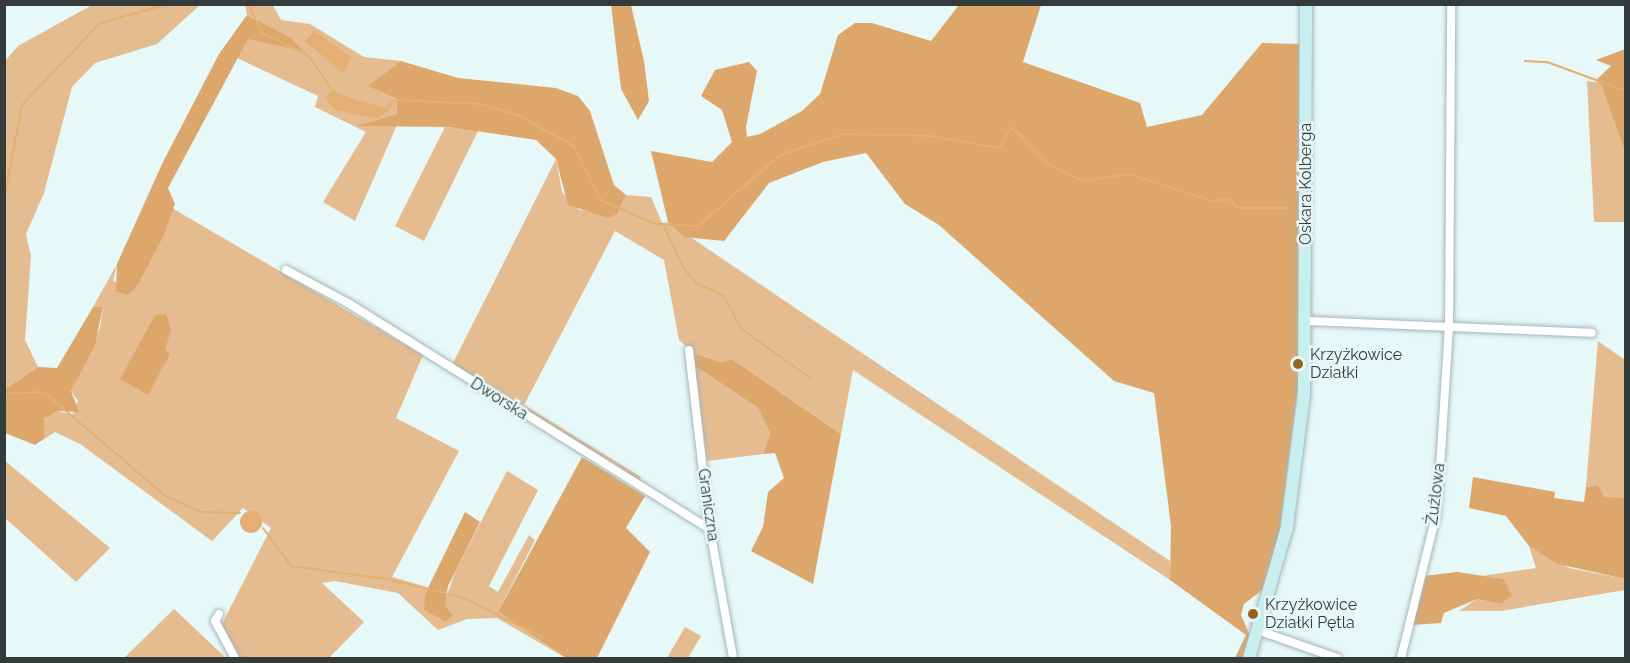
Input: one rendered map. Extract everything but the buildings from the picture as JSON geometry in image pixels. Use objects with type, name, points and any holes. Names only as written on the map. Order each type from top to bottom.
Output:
[{"type":"main road","name":"Oskara Kolberga","points":[[1260,631],[1287,527],[1306,363],[1306,4]]},
{"type":"main road","points":[[1249,658],[1260,631]]},
{"type":"street","name":"Żużlowa","points":[[1401,658],[1436,515],[1449,325],[1450,4]]},
{"type":"street","name":"Dworska","points":[[286,270],[348,303],[710,529]]},
{"type":"street","points":[[1306,321],[1449,325],[1592,333]]},
{"type":"street","name":"Graniczna","points":[[689,350],[710,529],[733,658]]},
{"type":"street","points":[[219,614],[215,621],[235,658]]},
{"type":"street","points":[[1260,631],[1337,658]]},
{"type":"shaded area","points":[[272,4],[281,20],[310,24],[364,57],[401,61],[369,86],[397,99],[397,114],[358,126],[397,125],[355,221],[323,202],[366,132],[315,107],[318,96],[237,58],[258,20],[247,15],[245,5]]},
{"type":"shaded area","points":[[92,5],[200,5],[157,44],[95,63],[72,87],[44,193],[26,234],[31,256],[25,340],[38,367],[5,389],[5,61],[18,46]]},
{"type":"shaded area","points":[[611,5],[631,5],[644,61],[649,101],[638,120],[621,89]]},
{"type":"shaded area","points":[[959,5],[1041,5],[1023,62],[1140,103],[1147,127],[1202,115],[1262,43],[1299,44],[1298,386],[1278,543],[1266,587],[1244,604],[1241,615],[1252,640],[1244,658],[1235,658],[1246,635],[1170,580],[1171,526],[1154,393],[1114,381],[939,225],[905,204],[866,153],[823,162],[769,183],[724,241],[684,237],[668,222],[651,151],[712,162],[732,142],[722,110],[701,96],[715,70],[749,62],[757,71],[746,127],[747,137],[760,134],[802,111],[820,94],[838,35],[855,23],[872,23],[931,41]]},
{"type":"shaded area","points":[[247,15],[291,38],[303,51],[248,39],[168,188],[175,204],[164,235],[136,288],[127,295],[116,291],[117,264],[163,162],[219,54]]},
{"type":"shaded area","points":[[314,31],[352,58],[343,73],[305,41]]},
{"type":"shaded area","points":[[1626,49],[1625,152],[1601,84],[1595,81],[1611,66],[1596,60]]},
{"type":"shaded area","points":[[401,61],[458,78],[556,88],[578,96],[590,111],[614,185],[626,195],[617,214],[608,218],[568,205],[556,159],[536,140],[449,127],[356,126],[397,114],[397,99],[368,86]]},
{"type":"shaded area","points":[[1587,81],[1601,83],[1625,152],[1625,222],[1594,222]]},
{"type":"shaded area","points":[[332,90],[356,100],[390,109],[377,119],[336,110],[325,99]]},
{"type":"shaded area","points":[[445,127],[479,129],[424,241],[395,226]]},
{"type":"shaded area","points":[[556,159],[562,192],[579,210],[617,214],[626,195],[651,197],[662,223],[668,222],[1170,561],[1170,580],[853,370],[841,434],[732,359],[720,362],[694,353],[679,340],[664,260],[615,231],[524,405],[641,477],[639,483],[451,367]]},
{"type":"shaded area","points":[[172,208],[423,355],[396,418],[459,451],[392,577],[427,587],[425,594],[439,619],[455,572],[507,471],[538,490],[489,586],[498,592],[529,535],[535,540],[498,612],[566,658],[497,618],[467,619],[438,630],[398,593],[335,581],[322,583],[364,622],[329,658],[237,658],[222,624],[271,528],[243,508],[212,541],[80,444],[55,432],[44,439],[44,419],[58,411],[72,415],[78,401],[71,391],[100,328],[103,306],[93,307],[117,264],[113,281],[136,288]]},
{"type":"shaded area","points":[[103,306],[95,345],[71,391],[79,412],[58,411],[44,419],[44,439],[35,445],[5,433],[5,389],[38,367],[57,368],[93,307]]},
{"type":"shaded area","points":[[166,314],[171,330],[165,350],[170,354],[148,395],[120,379],[155,315]]},
{"type":"shaded area","points":[[1598,341],[1625,360],[1625,498],[1603,498],[1598,485],[1586,487]]},
{"type":"shaded area","points":[[694,353],[720,362],[732,359],[841,434],[813,584],[751,551],[763,527],[768,492],[784,478],[775,453],[763,454],[770,433],[758,408],[695,366]]},
{"type":"shaded area","points":[[695,366],[758,408],[770,433],[763,454],[707,461]]},
{"type":"shaded area","points":[[582,457],[645,496],[626,528],[650,552],[597,658],[566,658],[498,612]]},
{"type":"shaded area","points":[[4,460],[110,548],[76,582],[5,518]]},
{"type":"shaded area","points":[[1473,477],[1555,492],[1554,498],[1584,502],[1586,487],[1598,485],[1604,497],[1625,498],[1625,579],[1558,564],[1529,546],[1506,516],[1469,508]]},
{"type":"shaded area","points":[[251,511],[261,518],[262,522],[255,532],[251,533],[241,526],[240,522],[247,512]]},
{"type":"shaded area","points":[[465,512],[480,522],[448,586],[445,605],[452,615],[446,622],[424,610],[425,594]]},
{"type":"shaded area","points":[[1529,546],[1569,568],[1625,579],[1625,590],[1501,611],[1459,611],[1477,599],[1500,604],[1504,579],[1481,576],[1536,568]]},
{"type":"shaded area","points":[[1457,572],[1504,579],[1512,596],[1500,604],[1477,599],[1444,613],[1441,623],[1413,625],[1424,576]]},
{"type":"shaded area","points":[[174,609],[226,658],[124,658]]},
{"type":"shaded area","points":[[685,627],[701,636],[688,658],[667,658]]},
{"type":"waterway","points":[[4,199],[22,105],[100,23],[169,4]]},
{"type":"waterway","points":[[249,4],[261,32],[308,55],[332,90]]},
{"type":"waterway","points":[[1525,61],[1547,62],[1626,91]]},
{"type":"waterway","points":[[388,107],[394,100],[482,104],[519,116],[574,146],[601,200],[655,224],[698,226],[780,155],[844,134],[931,136],[999,148],[1012,127],[1050,166],[1083,181],[1129,174],[1212,201],[1230,199],[1237,208],[1291,208]]},
{"type":"waterway","points":[[663,224],[684,269],[698,284],[724,296],[740,328],[809,377]]},
{"type":"waterway","points":[[4,393],[44,392],[164,495],[200,512],[240,513]]},
{"type":"waterway","points":[[263,528],[291,566],[387,579],[464,598],[542,637]]},
{"type":"place","name":"Krzyżkowice Działki","points":[[1298,364]]},
{"type":"place","name":"Krzyżkowice Działki Pętla","points":[[1253,614]]}]
